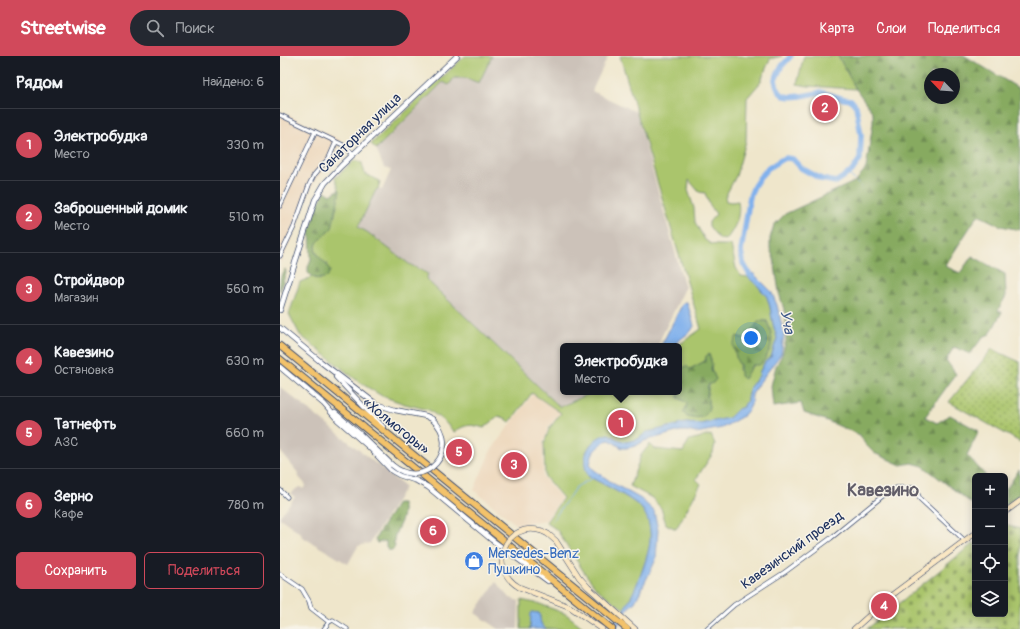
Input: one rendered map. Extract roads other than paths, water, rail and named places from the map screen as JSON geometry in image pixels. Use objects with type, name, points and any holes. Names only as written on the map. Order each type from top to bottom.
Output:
[{"type":"highway","name":"«Холмогоры»","points":[[280,346],[399,444],[632,629]]},
{"type":"highway","name":"«Холмогоры»","points":[[280,359],[574,599],[599,623],[612,629]]},
{"type":"main road","points":[[1008,510],[1020,501]]},
{"type":"main road","points":[[602,629],[599,623],[570,607],[519,587],[508,578],[503,569],[502,558],[504,548],[510,539],[518,532],[532,529],[548,534],[556,541],[579,577],[609,610]]},
{"type":"main road","points":[[854,629],[892,595],[972,535]]},
{"type":"street","name":"Санаторная улица","points":[[280,310],[315,200],[325,183],[353,154],[457,56]]},
{"type":"street","points":[[280,115],[343,145],[353,154]]},
{"type":"street","points":[[280,206],[315,132]]},
{"type":"street","points":[[280,256],[294,227],[308,185],[314,175],[329,158],[336,142]]},
{"type":"street","points":[[280,328],[321,362],[376,404],[395,410],[426,416],[432,419],[440,428],[443,435],[444,443],[442,455],[435,465],[426,472],[414,474],[402,472],[392,465],[360,434],[280,367]]},
{"type":"street","points":[[321,362],[399,444]]},
{"type":"street","points":[[324,404],[338,420],[369,447],[392,471],[428,487],[492,540],[574,599]]},
{"type":"street","name":"Кавезинский проезд","points":[[707,629],[734,605],[785,572],[831,538],[890,490],[897,488],[915,488],[920,499],[964,540]]},
{"type":"street","points":[[280,490],[287,497]]},
{"type":"street","points":[[280,574],[302,589],[311,608],[347,629]]},
{"type":"street","points":[[324,629],[331,621]]},
{"type":"water","points":[[753,273],[771,291],[777,305],[784,335],[781,354],[756,387],[752,395],[751,405],[743,416],[722,428],[696,433],[680,431],[644,441],[636,446],[626,448],[622,448],[610,440],[605,441],[594,451],[592,455],[590,464],[593,469],[614,484],[641,499],[654,511],[658,530],[656,559],[652,568],[635,602],[628,608],[615,629],[609,629],[621,614],[638,583],[649,548],[650,529],[646,516],[638,505],[617,491],[588,476],[585,464],[587,451],[592,443],[605,435],[609,434],[626,442],[638,439],[647,432],[686,423],[700,424],[729,418],[738,409],[743,407],[747,401],[750,387],[759,376],[765,362],[771,357],[777,338],[767,297],[748,277]]},
{"type":"water","points":[[687,302],[694,326],[691,331],[676,343],[663,343],[683,303]]},
{"type":"water","points":[[532,612],[539,613],[541,624],[546,629],[530,629]]},
{"type":"waterway","name":"Уча","points":[[756,280],[750,275],[743,263],[741,251],[750,196],[760,177],[767,169],[786,158],[793,159],[801,168],[821,179],[836,182],[852,171],[860,159],[861,135],[856,106],[851,100],[820,92],[787,97],[781,94],[778,90],[775,80],[781,67],[791,56]]},
{"type":"waterway","points":[[848,174],[858,183]]},
{"type":"waterway","points":[[552,521],[576,487],[592,478]]},
{"type":"place","name":"Заброшенный домик","points":[[825,108]]},
{"type":"place","name":"Электробудка","points":[[621,423]]},
{"type":"place","name":"Татнефть","points":[[459,452]]},
{"type":"place","name":"Стройдвор","points":[[514,465]]},
{"type":"place","name":"Зерно","points":[[433,531]]},
{"type":"place","name":"Mersedes-Benz Пушкино","points":[[474,561]]},
{"type":"place","name":"Кавезино","points":[[884,606]]},
{"type":"district","name":"Кавезино","points":[[883,490]]}]
